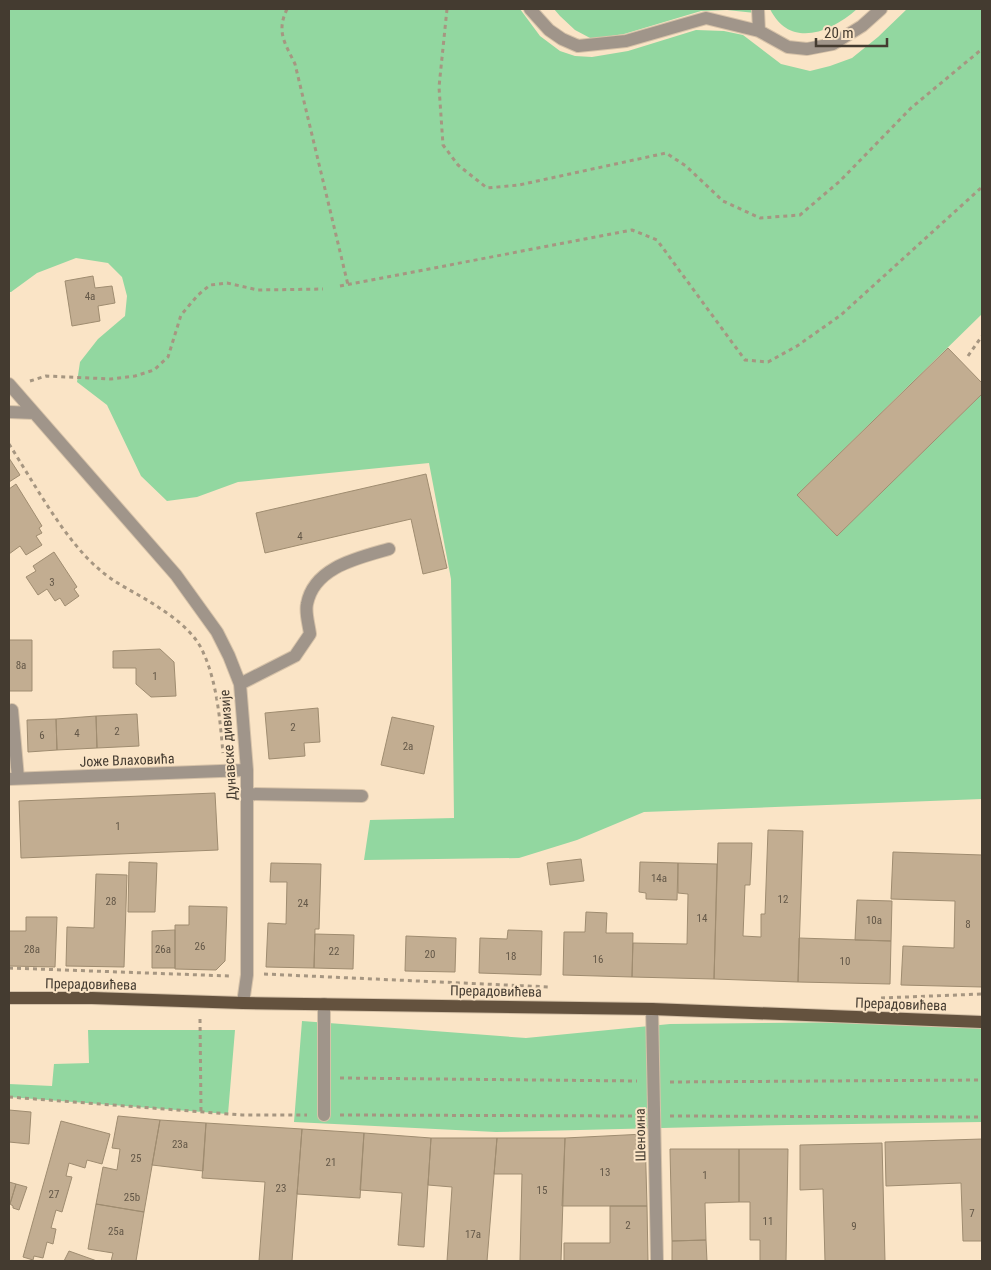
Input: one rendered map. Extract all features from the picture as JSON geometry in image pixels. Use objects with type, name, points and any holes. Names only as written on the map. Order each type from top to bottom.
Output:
[{"type":"main road","name":"Прерадовићева","points":[[9,998],[652,1009],[982,1022]]},
{"type":"street","points":[[530,9],[549,30],[562,39],[578,46],[626,41],[706,18],[759,32],[788,48],[807,49],[832,44],[862,26],[880,9]]},
{"type":"street","points":[[758,9],[759,32]]},
{"type":"street","name":"Дунавске дивизије","points":[[9,385],[170,568],[198,604],[217,632],[240,684],[248,794],[247,975],[243,1003]]},
{"type":"street","points":[[9,412],[34,413]]},
{"type":"street","points":[[240,684],[295,656],[310,634],[307,604],[317,580],[348,561],[389,549]]},
{"type":"street","points":[[12,710],[13,778]]},
{"type":"street","name":"Јоже Влаховића","points":[[13,778],[247,770]]},
{"type":"street","points":[[248,794],[362,796]]},
{"type":"street","points":[[324,1004],[324,1115]]},
{"type":"street","name":"Шеноина","points":[[652,1009],[657,1261]]},
{"type":"path","points":[[287,9],[282,19],[281,35],[295,64],[348,284]]},
{"type":"path","points":[[448,9],[439,86],[443,145],[458,165],[487,188],[519,185],[666,153],[686,166],[723,201],[760,218],[800,215],[840,181],[911,108],[982,50]]},
{"type":"path","points":[[340,286],[632,230],[657,240],[745,360],[768,362],[797,346],[841,315],[982,187]]},
{"type":"path","points":[[9,385],[46,376],[111,379],[135,376],[154,370],[168,357],[181,315],[198,295],[210,285],[227,283],[258,290],[323,289]]},
{"type":"path","points":[[968,356],[982,336]]},
{"type":"path","points":[[9,444],[72,541],[100,570],[160,608],[187,628],[203,651],[212,681],[220,724],[225,772]]},
{"type":"path","points":[[9,968],[228,976]]},
{"type":"path","points":[[200,1002],[201,1112]]},
{"type":"path","points":[[9,1097],[242,1115],[982,1117]]},
{"type":"green space","points":[[9,9],[520,9],[540,36],[560,51],[575,56],[592,57],[628,51],[696,30],[724,31],[743,35],[781,64],[810,71],[852,58],[878,37],[907,9],[982,9],[982,314],[797,495],[837,536],[982,394],[982,799],[644,812],[577,840],[519,858],[364,860],[370,820],[454,818],[451,579],[429,463],[238,482],[197,497],[167,501],[141,476],[107,405],[77,382],[80,362],[98,339],[125,316],[127,296],[122,277],[108,263],[76,258],[37,273],[9,292]]},
{"type":"green space","points":[[554,9],[754,9],[755,13],[727,10],[701,11],[624,34],[592,39],[575,30]]},
{"type":"green space","points":[[770,9],[857,9],[835,25],[823,30],[799,33],[788,29],[778,21]]},
{"type":"green space","points":[[302,1021],[526,1038],[670,1024],[982,1021],[982,1122],[496,1132],[294,1122]]},
{"type":"green space","points":[[88,1030],[235,1030],[228,1114],[9,1097],[9,1084],[52,1086],[54,1064],[89,1063]]},
{"type":"building","points":[[93,276],[95,288],[112,286],[115,303],[98,306],[100,321],[72,326],[65,281]]},
{"type":"building","points":[[948,348],[982,383],[982,394],[837,536],[797,495]]},
{"type":"building","points":[[9,458],[20,475],[9,482]]},
{"type":"building","points":[[426,474],[447,568],[423,574],[411,519],[265,553],[256,513]]},
{"type":"building","points":[[16,484],[42,526],[39,528],[42,533],[36,536],[42,545],[26,555],[20,546],[9,554],[9,489]]},
{"type":"building","points":[[54,552],[77,587],[74,589],[79,596],[65,606],[60,598],[55,601],[47,589],[38,595],[26,577],[36,571],[33,566]]},
{"type":"building","points":[[9,640],[32,640],[32,691],[9,691]]},
{"type":"building","points":[[160,649],[174,662],[176,696],[151,697],[136,684],[136,668],[113,668],[113,651]]},
{"type":"building","points":[[318,708],[320,742],[304,743],[305,756],[269,759],[265,713]]},
{"type":"building","points":[[137,714],[139,746],[97,748],[96,716]]},
{"type":"building","points":[[96,716],[97,748],[57,750],[56,719]]},
{"type":"building","points":[[392,717],[434,726],[424,774],[381,765]]},
{"type":"building","points":[[56,719],[57,750],[28,752],[27,720]]},
{"type":"building","points":[[215,793],[218,850],[21,858],[19,801]]},
{"type":"building","points":[[768,830],[803,831],[798,982],[714,979],[718,843],[752,843],[750,885],[745,885],[743,936],[761,937],[761,914],[765,914]]},
{"type":"building","points":[[893,852],[982,855],[982,987],[901,985],[903,946],[954,948],[955,901],[891,899]]},
{"type":"building","points":[[581,859],[584,881],[550,885],[547,863]]},
{"type":"building","points":[[129,862],[157,863],[155,912],[128,912]]},
{"type":"building","points":[[640,862],[678,863],[677,900],[646,899],[646,893],[639,892]]},
{"type":"building","points":[[271,863],[321,864],[319,929],[315,929],[314,968],[266,967],[268,923],[286,924],[287,882],[270,882]]},
{"type":"building","points":[[678,863],[717,864],[714,979],[632,977],[633,943],[687,944],[688,894],[678,893]]},
{"type":"building","points":[[96,874],[127,875],[124,967],[66,966],[67,927],[94,928]]},
{"type":"building","points":[[857,900],[892,901],[891,941],[855,940]]},
{"type":"building","points":[[189,906],[227,907],[225,961],[216,970],[175,969],[175,925],[189,925]]},
{"type":"building","points":[[586,912],[607,913],[606,933],[633,933],[632,977],[563,975],[564,932],[585,932]]},
{"type":"building","points":[[26,917],[57,917],[55,967],[9,966],[9,931],[26,931]]},
{"type":"building","points":[[175,930],[175,968],[152,968],[152,931]]},
{"type":"building","points":[[508,930],[542,931],[541,975],[479,973],[480,938],[507,939]]},
{"type":"building","points":[[315,934],[354,935],[353,969],[314,968]]},
{"type":"building","points":[[406,936],[456,938],[455,972],[405,971]]},
{"type":"building","points":[[799,938],[891,941],[890,984],[798,982]]},
{"type":"building","points":[[9,1110],[31,1112],[29,1144],[9,1142]]},
{"type":"building","points":[[118,1116],[160,1120],[144,1212],[96,1204],[103,1167],[117,1170],[120,1149],[112,1148]]},
{"type":"building","points":[[160,1120],[206,1123],[203,1171],[152,1165]]},
{"type":"building","points":[[61,1121],[110,1134],[102,1164],[87,1160],[85,1168],[69,1163],[66,1176],[72,1177],[62,1212],[56,1210],[51,1228],[56,1229],[53,1244],[47,1242],[43,1258],[34,1256],[33,1260],[23,1257]]},
{"type":"building","points":[[206,1123],[302,1129],[292,1261],[259,1261],[265,1182],[202,1178]]},
{"type":"building","points":[[302,1129],[364,1133],[360,1198],[297,1194]]},
{"type":"building","points":[[364,1133],[431,1138],[424,1247],[398,1245],[402,1193],[360,1190]]},
{"type":"building","points":[[645,1134],[647,1206],[562,1206],[565,1138]]},
{"type":"building","points":[[431,1138],[497,1138],[487,1261],[447,1261],[452,1187],[428,1185]]},
{"type":"building","points":[[497,1138],[565,1138],[561,1261],[520,1261],[522,1174],[494,1174]]},
{"type":"building","points":[[982,1139],[982,1241],[963,1241],[961,1183],[886,1186],[885,1142]]},
{"type":"building","points":[[882,1143],[885,1261],[825,1261],[823,1189],[800,1190],[800,1145]]},
{"type":"building","points":[[670,1149],[739,1149],[739,1202],[705,1203],[706,1240],[672,1241]]},
{"type":"building","points":[[739,1149],[788,1149],[786,1261],[760,1261],[760,1240],[750,1240],[750,1202],[739,1202]]},
{"type":"building","points":[[9,1182],[16,1184],[10,1204],[9,1204]]},
{"type":"building","points":[[16,1184],[27,1187],[19,1210],[13,1208],[10,1204]]},
{"type":"building","points":[[96,1204],[144,1212],[136,1261],[111,1261],[113,1253],[88,1249]]},
{"type":"building","points":[[610,1206],[647,1206],[648,1261],[564,1261],[564,1243],[610,1243]]},
{"type":"building","points":[[706,1240],[707,1261],[672,1261],[672,1241]]},
{"type":"building","points":[[69,1251],[97,1261],[64,1261]]}]
